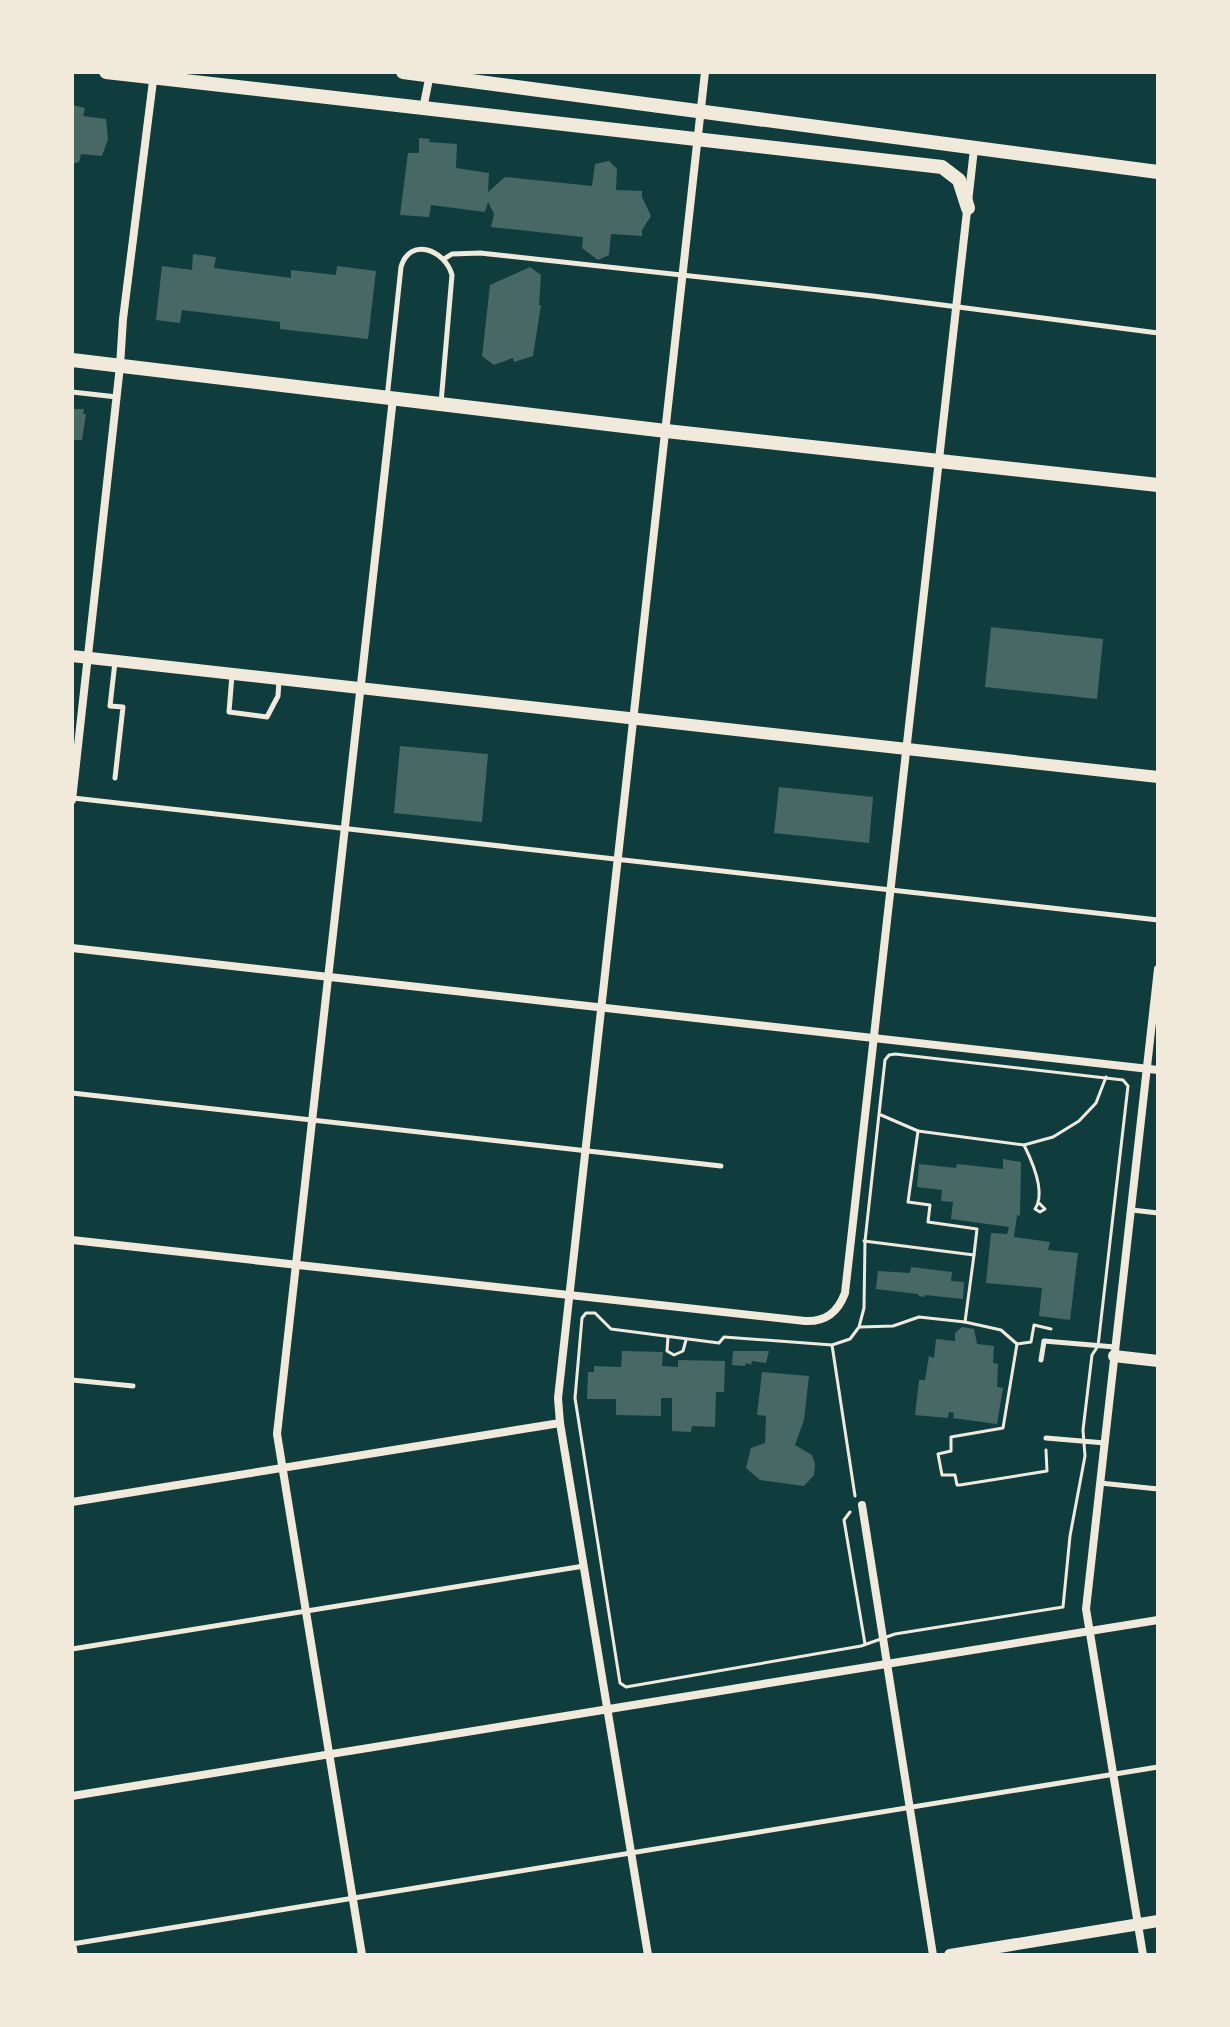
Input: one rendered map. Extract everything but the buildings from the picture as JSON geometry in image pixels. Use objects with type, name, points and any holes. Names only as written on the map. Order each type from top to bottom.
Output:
[{"type":"main road","points":[[106,72],[942,167],[959,180],[968,208]]},
{"type":"main road","points":[[403,72],[1158,172]]},
{"type":"main road","points":[[72,360],[666,431],[1158,485]]},
{"type":"street","points":[[648,1955],[558,1398],[705,72]]},
{"type":"street","points":[[423,109],[430,74]]},
{"type":"street","points":[[72,798],[123,319],[153,75]]},
{"type":"street","points":[[72,1240],[805,1321],[829,1316],[841,1304],[845,1293],[974,149]]},
{"type":"street","points":[[362,1955],[277,1434],[390,398]]},
{"type":"street","points":[[72,656],[1158,777]]},
{"type":"street","points":[[72,948],[1158,1070]]},
{"type":"street","points":[[1143,1955],[1086,1609],[1158,969]]},
{"type":"street","points":[[1115,1352],[1158,1361]]},
{"type":"street","points":[[72,1502],[560,1423]]},
{"type":"street","points":[[862,1505],[933,1955]]},
{"type":"street","points":[[72,1796],[1158,1620]]},
{"type":"street","points":[[950,1955],[1158,1921]]},
{"type":"street","points":[[72,1944],[74,1955]]},
{"type":"lane","points":[[390,398],[403,261],[408,253],[419,249],[434,251],[450,267],[452,282],[441,404]]},
{"type":"lane","points":[[444,259],[452,254],[480,253],[683,274],[1158,333]]},
{"type":"lane","points":[[72,392],[117,397]]},
{"type":"lane","points":[[115,661],[110,706],[123,707],[115,778]]},
{"type":"lane","points":[[232,674],[229,712],[267,717],[278,696],[279,679]]},
{"type":"lane","points":[[72,798],[1158,920]]},
{"type":"lane","points":[[72,1093],[721,1166]]},
{"type":"lane","points":[[1131,1210],[1158,1213]]},
{"type":"lane","points":[[1041,1360],[1044,1341],[1098,1346],[1115,1352]]},
{"type":"lane","points":[[72,1380],[133,1386]]},
{"type":"lane","points":[[1046,1438],[1105,1443]]},
{"type":"lane","points":[[1100,1483],[1158,1489]]},
{"type":"lane","points":[[72,1649],[584,1566]]},
{"type":"lane","points":[[72,1944],[1158,1767]]},
{"type":"path","points":[[889,1055],[1123,1080],[1128,1086],[1098,1346],[1092,1355],[1084,1451],[1070,1536],[1063,1607],[895,1634],[865,1645],[626,1687],[620,1683],[575,1398],[582,1318],[586,1313],[595,1313],[611,1329],[719,1343],[724,1337],[832,1345],[850,1339],[859,1327],[864,1308],[865,1241],[880,1114],[885,1060],[889,1055]]},
{"type":"path","points":[[866,1112],[880,1114],[918,1131],[1024,1145],[1053,1137],[1079,1121],[1096,1103],[1106,1078],[1107,1065]]},
{"type":"path","points":[[918,1131],[908,1202],[930,1205],[928,1222],[977,1229],[965,1322]]},
{"type":"path","points":[[1024,1145],[1034,1169],[1039,1203]]},
{"type":"path","points":[[851,1239],[974,1255]]},
{"type":"path","points":[[859,1327],[893,1326],[919,1317],[1001,1330],[1017,1344],[1003,1428],[951,1437],[951,1451],[938,1454],[942,1475],[955,1475],[957,1485],[1045,1472],[1045,1451],[1052,1448]]},
{"type":"path","points":[[668,1337],[667,1351],[674,1355],[683,1351],[687,1339]]},
{"type":"path","points":[[832,1345],[857,1506],[844,1520],[865,1645]]},
{"type":"path","points":[[1074,1450],[1084,1451]]}]
